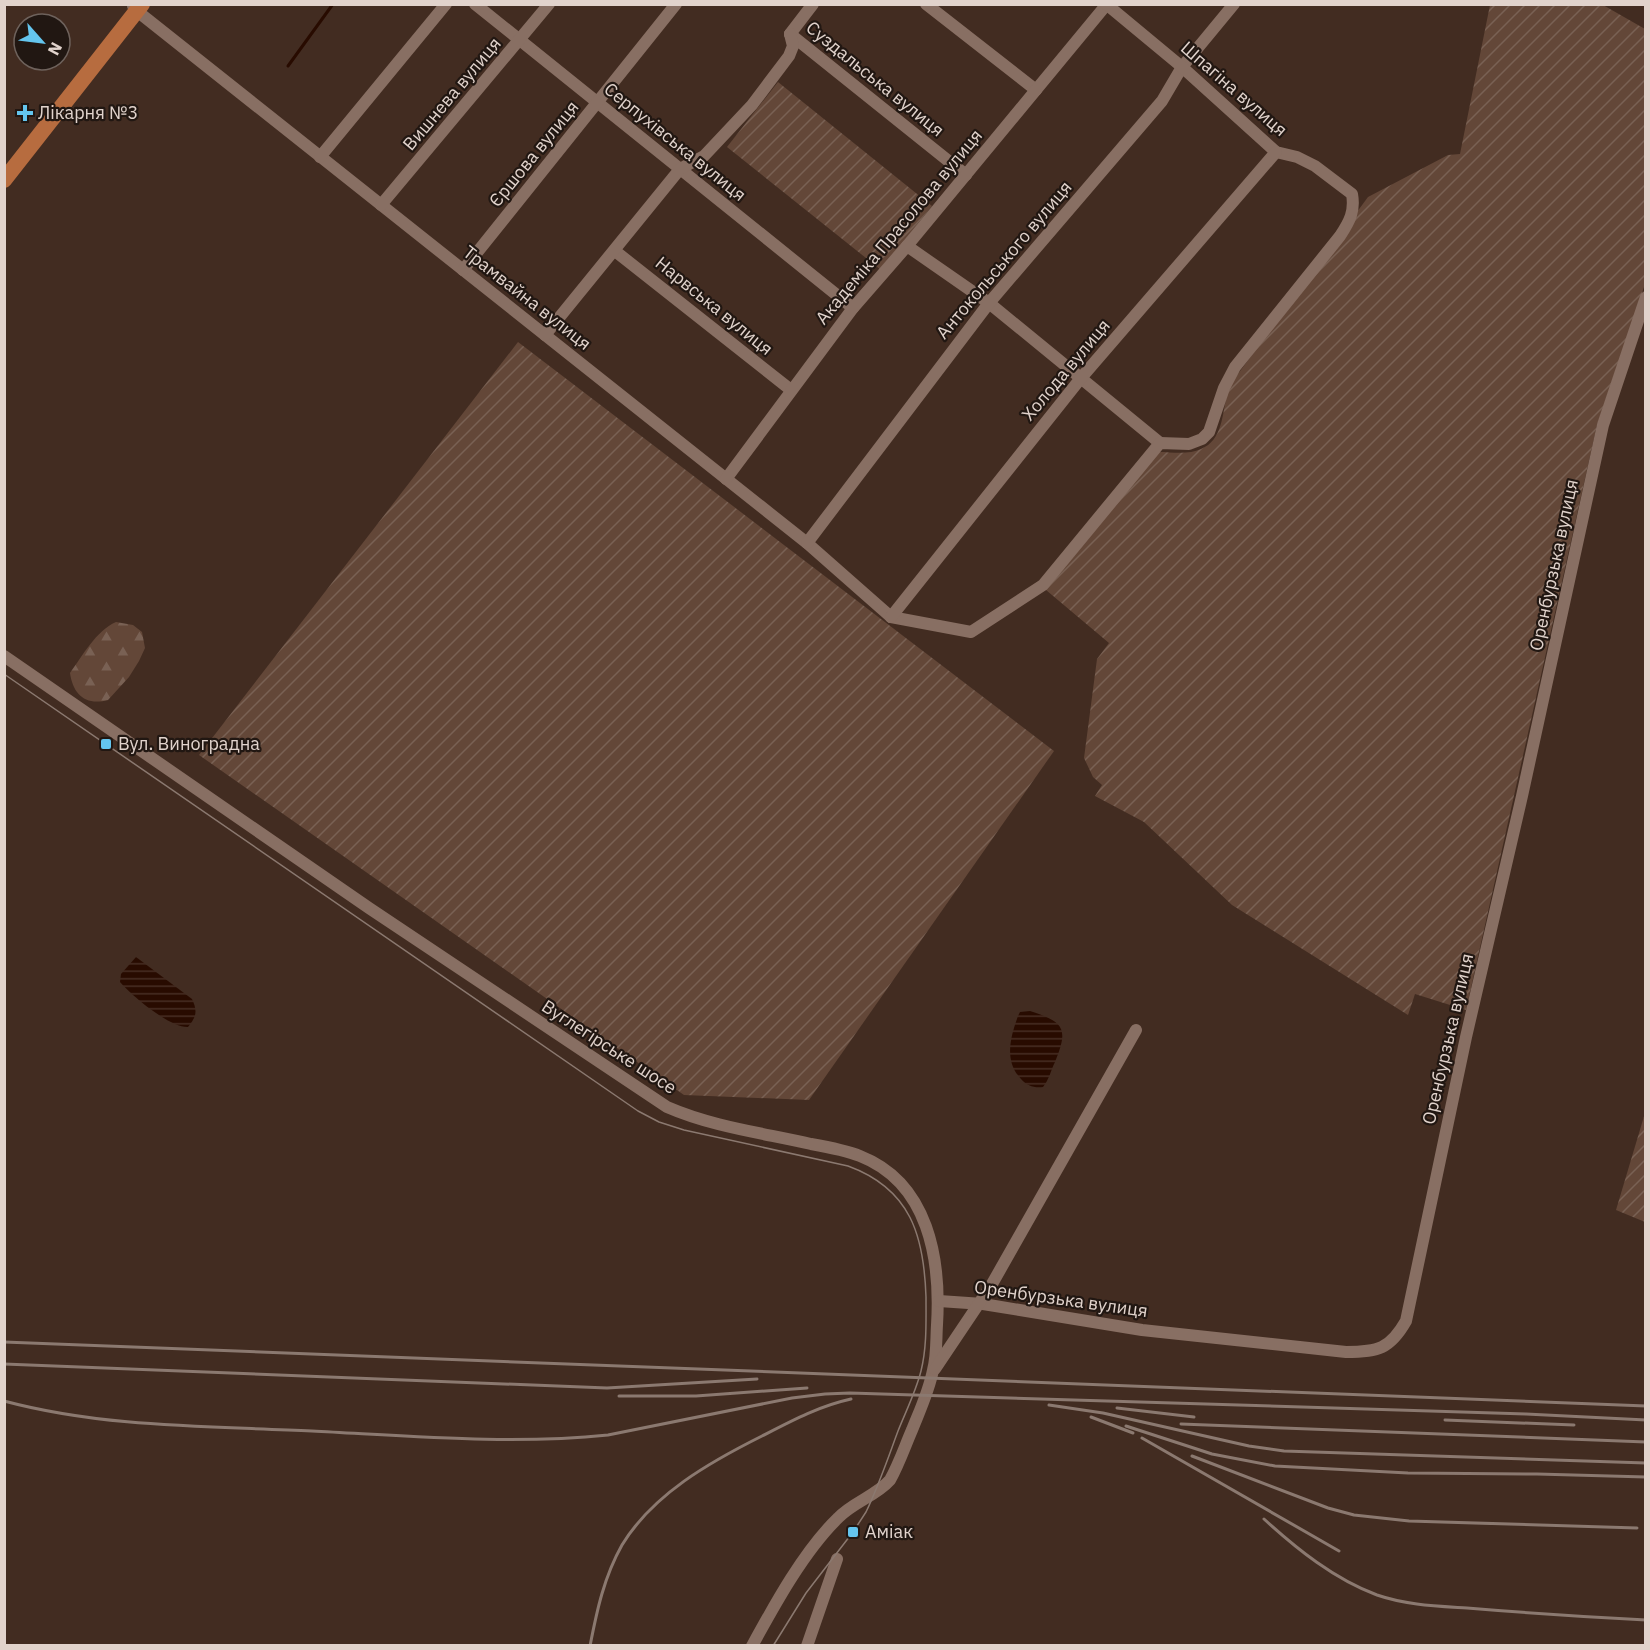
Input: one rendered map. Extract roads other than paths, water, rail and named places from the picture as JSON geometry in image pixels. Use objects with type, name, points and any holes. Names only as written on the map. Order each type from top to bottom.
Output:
[{"type":"main road","points":[[4,180],[137,7]]},
{"type":"street","points":[[320,157],[446,4]]},
{"type":"street","name":"Серпухівська вулиця","points":[[475,4],[853,308]]},
{"type":"street","name":"Вишнева вулиця","points":[[381,205],[549,4]]},
{"type":"street","name":"Єршова вулиця","points":[[463,270],[676,4]]},
{"type":"street","points":[[545,335],[680,169],[704,156],[752,105],[789,56],[793,46],[790,34],[813,4]]},
{"type":"street","points":[[926,4],[1036,90]]},
{"type":"street","name":"Антокольського вулиця","points":[[807,543],[988,303],[1162,101],[1182,67],[1234,4]]},
{"type":"street","name":"Академіка Прасолова вулиця","points":[[726,479],[853,308],[1106,5]]},
{"type":"street","name":"Шпагіна вулиця","points":[[1106,5],[1182,67],[1276,152],[1297,157],[1315,166],[1352,194],[1353,210],[1350,221],[1235,367],[1224,388],[1209,432],[1190,444],[1160,443]]},
{"type":"street","name":"Трамвайна вулиця","points":[[137,7],[320,157],[807,543],[891,617]]},
{"type":"street","name":"Суздальська вулиця","points":[[790,34],[966,175]]},
{"type":"street","name":"Холода вулиця","points":[[891,617],[1081,378],[1276,152]]},
{"type":"street","points":[[891,617],[971,632],[1043,585],[1160,443],[988,303],[907,246]]},
{"type":"street","name":"Нарвська вулиця","points":[[615,250],[790,390]]},
{"type":"street","name":"Оренбурзька вулиця","points":[[939,1301],[980,1304],[1142,1330],[1346,1352],[1378,1350],[1388,1345],[1400,1332],[1406,1321],[1466,1037],[1603,425],[1646,297]]},
{"type":"street","name":"Вуглегірське шосе","points":[[4,656],[379,915],[667,1107],[717,1125],[850,1152],[873,1162],[909,1194],[924,1219],[934,1252],[939,1301],[933,1371],[920,1409],[890,1480],[880,1490],[860,1500],[836,1519],[788,1585],[752,1646]]},
{"type":"street","points":[[933,1371],[980,1304],[1136,1030]]},
{"type":"street","points":[[807,1646],[837,1559]]},
{"type":"waterway","points":[[288,66],[333,4]]},
{"type":"tram line","points":[[4,674],[638,1111],[659,1122],[684,1130],[848,1166],[869,1176],[900,1201],[917,1235],[925,1275],[926,1334],[919,1378],[866,1512],[806,1593],[773,1646]]},
{"type":"railway","points":[[4,1342],[1646,1406]]},
{"type":"railway","points":[[4,1364],[607,1388],[757,1379]]},
{"type":"railway","points":[[619,1396],[696,1396],[807,1388]]},
{"type":"railway","points":[[4,1401],[80,1416],[157,1424],[497,1439],[608,1435],[792,1398],[850,1393],[1526,1414],[1646,1420]]},
{"type":"railway","points":[[590,1646],[598,1607],[610,1569],[622,1545],[650,1510],[666,1495],[703,1468],[805,1415],[851,1399]]},
{"type":"railway","points":[[1049,1405],[1103,1413],[1249,1446],[1284,1451],[1646,1463]]},
{"type":"railway","points":[[1117,1408],[1194,1417]]},
{"type":"railway","points":[[1091,1417],[1133,1433]]},
{"type":"railway","points":[[1445,1420],[1574,1425]]},
{"type":"railway","points":[[1181,1424],[1646,1442]]},
{"type":"railway","points":[[1126,1426],[1212,1454],[1275,1466],[1408,1473],[1646,1477]]},
{"type":"railway","points":[[1142,1438],[1339,1551]]},
{"type":"railway","points":[[1192,1456],[1328,1508],[1354,1515],[1409,1521],[1637,1528]]},
{"type":"railway","points":[[1264,1519],[1331,1572],[1361,1588],[1388,1598],[1433,1606],[1646,1620]]},
{"type":"place","name":"Лікарня №3","points":[[25,113]]},
{"type":"place","name":"Вул. Виноградна","points":[[106,744]]},
{"type":"place","name":"Аміак","points":[[853,1532]]}]
